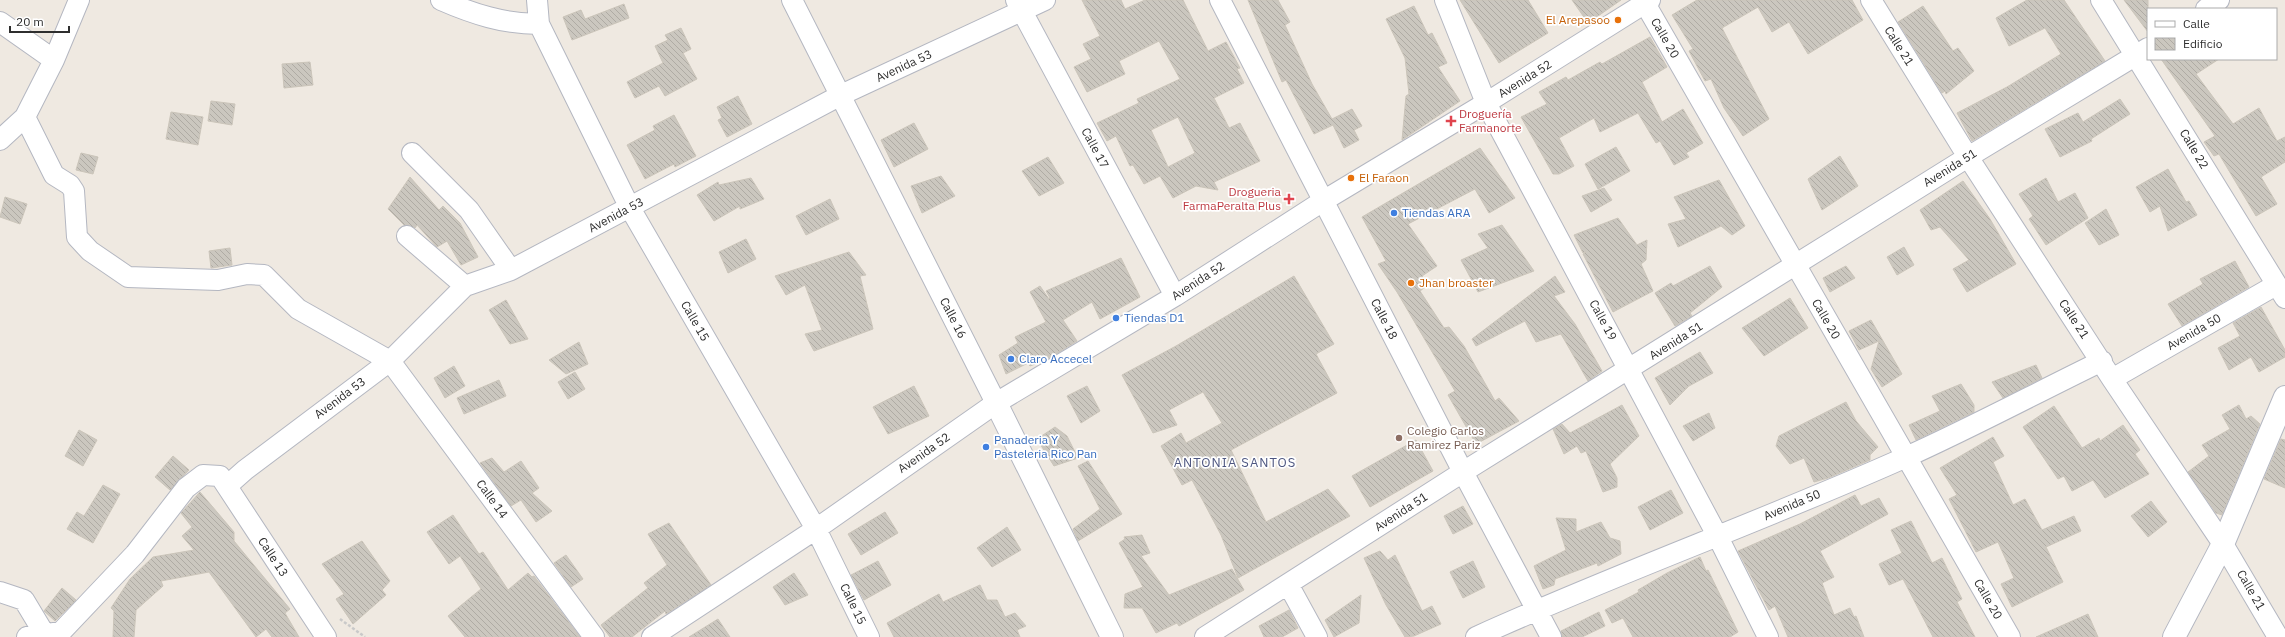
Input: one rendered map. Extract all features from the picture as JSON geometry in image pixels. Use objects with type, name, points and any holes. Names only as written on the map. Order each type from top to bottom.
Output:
[{"type":"street","points":[[0,140],[25,118],[54,60],[79,0]]},
{"type":"street","points":[[441,0],[470,12],[516,24],[539,24]]},
{"type":"street","name":"Calle 15","points":[[537,0],[539,24],[630,208],[816,529],[869,637]]},
{"type":"street","name":"Calle 16","points":[[792,0],[996,403],[1112,637]]},
{"type":"street","name":"Avenida 53","points":[[224,481],[245,470],[390,361],[464,286],[510,270],[630,208],[841,95],[1018,6],[1045,0]]},
{"type":"street","name":"Calle 18","points":[[1220,0],[1463,472],[1551,637]]},
{"type":"street","name":"Calle 19","points":[[1445,0],[1486,103],[1718,537],[1768,637]]},
{"type":"street","name":"Calle 21","points":[[1871,0],[1968,157],[2102,361],[2112,379],[2224,544],[2278,637]]},
{"type":"street","name":"Calle 22","points":[[2101,0],[2142,51],[2147,60]]},
{"type":"street","points":[[2207,8],[2219,0]]},
{"type":"street","name":"Avenida 52","points":[[652,637],[816,529],[996,403],[1175,296],[1323,201],[1486,103],[1646,1]]},
{"type":"street","name":"Calle 20","points":[[1646,1],[1795,266],[2010,637]]},
{"type":"street","name":"Calle 17","points":[[1018,6],[1175,296]]},
{"type":"street","points":[[0,22],[54,60]]},
{"type":"street","name":"Avenida 51","points":[[1205,637],[1463,472],[1629,370],[1968,157],[2142,51]]},
{"type":"street","name":"Calle 22","points":[[2147,60],[2280,291]]},
{"type":"street","points":[[25,118],[54,175],[70,185],[74,191],[77,237],[90,251],[128,277],[218,280],[247,274],[264,275],[298,309],[390,361]]},
{"type":"street","points":[[412,153],[469,210],[510,270]]},
{"type":"street","points":[[407,236],[464,286]]},
{"type":"street","name":"Avenida 50","points":[[2112,379],[2280,291]]},
{"type":"street","name":"Calle 14","points":[[390,361],[594,637]]},
{"type":"street","name":"Avenida 50","points":[[1476,637],[1536,610],[1718,537],[1905,457],[2102,361]]},
{"type":"street","points":[[2174,637],[2224,544],[2285,397]]},
{"type":"street","points":[[0,592],[24,600],[50,635],[135,554],[186,488],[203,475],[224,481]]},
{"type":"street","name":"Calle 13","points":[[224,481],[326,637]]},
{"type":"street","points":[[1288,584],[1317,637]]},
{"type":"building","points":[[1082,0],[1121,0],[1125,9],[1145,0],[1183,0],[1208,51],[1226,42],[1240,68],[1237,69],[1244,83],[1214,98],[1229,128],[1240,123],[1260,161],[1214,182],[1218,190],[1196,186],[1173,198],[1160,176],[1144,184],[1133,165],[1130,166],[1116,136],[1107,141],[1097,123],[1139,103],[1137,99],[1180,79],[1159,41],[1119,61],[1125,74],[1087,92],[1074,67],[1091,59],[1083,44],[1100,36]],"holes":[[[1178,117],[1195,153],[1168,167],[1151,130]]]},
{"type":"building","points":[[1248,0],[1278,0],[1290,22],[1285,25],[1312,84],[1332,119],[1352,109],[1362,126],[1354,130],[1359,140],[1344,148],[1333,125],[1314,134],[1286,80],[1282,82]]},
{"type":"building","points":[[1460,0],[1528,0],[1548,33],[1499,63]]},
{"type":"building","points":[[1572,0],[1621,0],[1588,23]]},
{"type":"building","points":[[1697,0],[1852,0],[1863,20],[1808,54],[1789,22],[1772,32],[1758,7],[1722,28],[1769,119],[1743,136],[1724,108],[1711,79],[1705,81],[1689,51],[1693,49],[1672,15]]},
{"type":"building","points":[[2027,0],[2064,0],[2105,61],[1972,141],[1957,113],[2007,87],[2061,54],[2045,28],[2009,46],[1996,18]]},
{"type":"building","points":[[2124,0],[2148,0],[2147,31]]},
{"type":"building","points":[[624,4],[629,18],[572,40],[563,17],[581,10],[585,19]]},
{"type":"building","points":[[1414,6],[1428,35],[1432,33],[1447,63],[1438,67],[1460,101],[1402,140],[1406,96],[1409,94],[1405,58],[1386,19]]},
{"type":"building","points":[[1923,6],[1953,51],[1958,48],[1974,71],[1946,94],[1945,91],[1942,93],[1898,22]]},
{"type":"building","points":[[681,28],[691,49],[683,53],[697,79],[665,96],[659,86],[635,98],[627,82],[663,63],[655,46],[668,40],[665,35]]},
{"type":"building","points":[[1650,37],[1667,67],[1642,82],[1662,122],[1683,109],[1703,143],[1686,153],[1689,157],[1674,165],[1660,141],[1656,143],[1638,113],[1600,132],[1594,118],[1559,138],[1574,166],[1559,174],[1553,174],[1521,117],[1547,104],[1539,92],[1566,77],[1568,80],[1600,62],[1602,64]]},
{"type":"building","points":[[2162,60],[2217,60],[2196,74],[2233,124],[2259,108],[2277,141],[2285,137],[2285,162],[2261,177],[2277,204],[2256,216],[2219,154],[2214,156],[2204,142],[2215,136]]},
{"type":"building","points":[[310,62],[313,85],[284,88],[282,64]]},
{"type":"building","points":[[738,96],[752,124],[727,137],[718,120],[722,118],[717,107]]},
{"type":"building","points":[[2120,99],[2130,114],[2091,139],[2092,141],[2060,157],[2045,129],[2078,113],[2083,122]]},
{"type":"building","points":[[211,101],[235,104],[232,125],[208,121]]},
{"type":"building","points":[[171,112],[203,117],[198,145],[166,139]]},
{"type":"building","points":[[674,115],[696,156],[675,167],[674,164],[645,179],[627,145],[655,130],[653,126]]},
{"type":"building","points":[[914,123],[928,149],[894,167],[881,140]]},
{"type":"building","points":[[1616,147],[1630,171],[1598,189],[1585,164]]},
{"type":"building","points":[[1480,148],[1515,198],[1489,213],[1475,189],[1408,224],[1437,266],[1422,276],[1428,285],[1420,291],[1444,328],[1449,327],[1464,346],[1495,401],[1499,398],[1519,421],[1476,444],[1448,395],[1455,391],[1397,292],[1378,264],[1386,261],[1362,217]]},
{"type":"building","points":[[81,153],[98,157],[93,174],[76,170]]},
{"type":"building","points":[[1840,156],[1858,186],[1822,210],[1808,179]]},
{"type":"building","points":[[1048,157],[1064,183],[1039,196],[1022,171]]},
{"type":"building","points":[[2168,169],[2186,202],[2189,201],[2197,215],[2168,231],[2160,206],[2150,212],[2136,187]]},
{"type":"building","points":[[941,176],[955,196],[922,213],[911,186]]},
{"type":"building","points":[[410,177],[439,210],[443,206],[460,223],[478,257],[461,265],[447,241],[437,247],[417,225],[415,228],[404,225],[388,209]]},
{"type":"building","points":[[751,178],[764,199],[740,209],[740,206],[714,221],[697,195],[718,182],[719,185]]},
{"type":"building","points":[[2046,178],[2058,202],[2075,193],[2088,218],[2046,245],[2029,219],[2033,216],[2019,194]]},
{"type":"building","points":[[1719,180],[1745,226],[1732,235],[1721,226],[1678,247],[1668,224],[1686,219],[1674,197]]},
{"type":"building","points":[[1963,181],[1990,219],[2016,264],[1967,292],[1953,269],[1969,260],[1940,227],[1931,230],[1920,210]]},
{"type":"building","points":[[1604,188],[1612,200],[1591,212],[1582,196]]},
{"type":"building","points":[[5,197],[27,204],[20,224],[0,217]]},
{"type":"building","points":[[830,199],[839,219],[806,235],[796,216]]},
{"type":"building","points":[[2106,209],[2119,235],[2099,245],[2085,223]]},
{"type":"building","points":[[1618,218],[1637,245],[1647,240],[1646,260],[1641,264],[1653,291],[1613,312],[1583,254],[1586,252],[1583,253],[1574,235]]},
{"type":"building","points":[[1502,225],[1534,271],[1478,292],[1461,260],[1488,248],[1478,234]]},
{"type":"building","points":[[746,239],[756,259],[728,273],[719,252]]},
{"type":"building","points":[[1904,247],[1914,265],[1897,275],[1887,257]]},
{"type":"building","points":[[230,248],[232,265],[211,268],[209,251]]},
{"type":"building","points":[[849,252],[866,275],[860,276],[873,329],[814,351],[805,334],[822,330],[805,285],[786,295],[775,276]]},
{"type":"building","points":[[1121,258],[1140,297],[1100,319],[1092,302],[1063,320],[1077,341],[1048,359],[1030,366],[1028,363],[1006,374],[999,355],[1018,343],[1015,337],[1046,322],[1030,292],[1040,286],[1049,299],[1050,298],[1046,291]]},
{"type":"building","points":[[2235,261],[2249,287],[2182,326],[2168,304],[2203,284],[2200,279]]},
{"type":"building","points":[[1710,266],[1722,287],[1690,313],[1692,316],[1675,326],[1655,293],[1671,283],[1673,286]]},
{"type":"building","points":[[1846,266],[1855,278],[1830,292],[1823,278]]},
{"type":"building","points":[[1294,276],[1334,344],[1316,354],[1337,393],[1231,450],[1266,522],[1328,489],[1350,516],[1238,578],[1221,535],[1192,480],[1182,485],[1161,446],[1181,433],[1186,443],[1222,423],[1203,392],[1169,410],[1177,425],[1153,433],[1122,375],[1176,346]]},
{"type":"building","points":[[1555,276],[1565,292],[1554,296],[1575,324],[1602,371],[1588,381],[1561,334],[1536,342],[1525,321],[1476,346],[1472,339]]},
{"type":"building","points":[[1790,298],[1808,328],[1764,356],[1742,328]]},
{"type":"building","points":[[506,300],[528,339],[510,344],[489,310]]},
{"type":"building","points":[[2261,307],[2285,350],[2285,357],[2259,372],[2251,357],[2229,370],[2218,348],[2240,336],[2233,323]]},
{"type":"building","points":[[1871,320],[1902,374],[1882,387],[1871,369],[1879,341],[1859,350],[1849,331]]},
{"type":"building","points":[[579,342],[588,364],[566,374],[549,360]]},
{"type":"building","points":[[1700,352],[1713,373],[1689,386],[1670,405],[1655,378]]},
{"type":"building","points":[[2036,365],[2042,378],[2003,398],[1992,382]]},
{"type":"building","points":[[454,366],[465,386],[445,398],[434,378]]},
{"type":"building","points":[[575,372],[585,389],[568,399],[558,382]]},
{"type":"building","points":[[499,380],[506,396],[464,414],[457,398]]},
{"type":"building","points":[[1961,384],[1974,405],[1974,412],[1916,440],[1909,425],[1940,411],[1932,396]]},
{"type":"building","points":[[914,386],[929,416],[888,434],[873,407]]},
{"type":"building","points":[[1087,386],[1100,411],[1081,423],[1067,396]]},
{"type":"building","points":[[1846,402],[1856,421],[1878,447],[1870,455],[1870,460],[1828,478],[1814,482],[1804,458],[1790,464],[1776,446],[1779,436]]},
{"type":"building","points":[[1622,405],[1639,436],[1610,464],[1617,478],[1617,487],[1603,492],[1586,451],[1581,453],[1577,446],[1564,454],[1553,429],[1562,424],[1570,433]]},
{"type":"building","points":[[2239,405],[2246,419],[2251,416],[2260,424],[2222,515],[2216,513],[2188,472],[2209,456],[2202,445],[2230,429],[2222,415]]},
{"type":"building","points":[[2054,406],[2082,448],[2099,438],[2100,441],[2123,425],[2140,450],[2135,454],[2149,474],[2105,498],[2093,480],[2072,491],[2064,476],[2058,479],[2023,427]]},
{"type":"building","points":[[1709,413],[1715,428],[1693,441],[1683,426]]},
{"type":"building","points":[[1055,427],[1067,436],[1078,458],[1054,466],[1037,439]]},
{"type":"building","points":[[79,430],[97,440],[83,466],[65,456]]},
{"type":"building","points":[[1993,437],[2004,456],[1993,462],[2013,505],[2025,499],[2042,530],[2074,516],[2081,531],[2046,547],[2063,582],[2012,607],[2001,584],[2014,578],[1998,542],[1976,552],[1949,499],[1957,495],[1940,468]]},
{"type":"building","points":[[2281,439],[2285,440],[2285,488],[2264,479]]},
{"type":"building","points":[[1416,440],[1433,471],[1370,507],[1352,476]]},
{"type":"building","points":[[173,456],[189,470],[170,490],[155,477]]},
{"type":"building","points":[[492,458],[504,472],[521,461],[539,488],[532,493],[552,511],[536,522],[521,500],[511,506],[480,463]]},
{"type":"building","points":[[1088,461],[1122,514],[1078,541],[1073,529],[1100,509],[1078,466]]},
{"type":"building","points":[[103,485],[120,494],[93,543],[67,529],[77,512],[84,516]]},
{"type":"building","points":[[1671,490],[1683,513],[1650,530],[1638,507]]},
{"type":"building","points":[[200,492],[234,532],[234,541],[290,609],[285,613],[299,637],[272,637],[266,629],[256,637],[209,572],[161,581],[163,586],[136,610],[134,637],[113,637],[114,611],[111,608],[130,579],[153,557],[194,550],[182,536],[192,527],[181,513]]},
{"type":"building","points":[[1855,495],[1861,506],[1879,498],[1888,514],[1820,551],[1834,577],[1822,583],[1834,615],[1850,608],[1854,617],[1856,616],[1864,637],[1788,637],[1775,606],[1769,610],[1738,551],[1800,524]]},
{"type":"building","points":[[2151,501],[2167,522],[2148,537],[2131,516]]},
{"type":"building","points":[[1463,506],[1473,524],[1453,534],[1444,516]]},
{"type":"building","points":[[885,512],[898,533],[861,555],[848,534]]},
{"type":"building","points":[[453,515],[479,554],[483,552],[508,590],[528,573],[532,577],[534,576],[580,637],[465,637],[448,616],[481,589],[460,556],[449,564],[427,532]]},
{"type":"building","points":[[1556,518],[1576,519],[1576,532],[1601,522],[1610,538],[1620,541],[1621,554],[1598,566],[1597,563],[1555,579],[1554,585],[1543,589],[1534,566],[1566,550]]},
{"type":"building","points":[[1911,521],[1932,563],[1942,558],[1962,599],[1957,602],[1975,637],[1933,637],[1903,579],[1889,585],[1879,564],[1902,553],[1891,530]]},
{"type":"building","points":[[669,523],[711,585],[666,614],[665,611],[632,637],[610,637],[601,625],[648,588],[644,583],[667,565],[648,534]]},
{"type":"building","points":[[1007,527],[1021,550],[992,567],[977,548]]},
{"type":"building","points":[[1142,535],[1150,553],[1141,556],[1169,595],[1232,569],[1244,590],[1179,626],[1177,623],[1156,633],[1142,608],[1124,608],[1125,594],[1143,587],[1119,543],[1125,539],[1124,537]]},
{"type":"building","points":[[362,541],[390,581],[382,590],[386,595],[353,624],[336,599],[344,594],[322,564]]},
{"type":"building","points":[[1380,551],[1388,560],[1395,555],[1422,611],[1432,606],[1441,624],[1414,636],[1405,637],[1386,605],[1364,558]]},
{"type":"building","points":[[566,555],[583,579],[571,587],[554,563]]},
{"type":"building","points":[[1700,557],[1706,571],[1708,570],[1738,632],[1730,637],[1633,637],[1623,618],[1612,623],[1605,610],[1639,592],[1638,590],[1667,573]]},
{"type":"building","points":[[878,561],[891,585],[864,600],[851,575]]},
{"type":"building","points":[[1473,561],[1485,587],[1463,598],[1450,572]]},
{"type":"building","points":[[794,573],[808,595],[785,605],[773,587]]},
{"type":"building","points":[[980,585],[987,600],[997,600],[1005,617],[1015,613],[1026,626],[1017,630],[1020,637],[894,637],[887,623],[939,594],[943,602]]},
{"type":"building","points":[[62,588],[76,600],[55,621],[44,611]]},
{"type":"building","points":[[1361,595],[1359,623],[1334,637],[1325,620]]},
{"type":"building","points":[[1289,610],[1298,628],[1282,637],[1264,637],[1259,626]]},
{"type":"building","points":[[1599,612],[1605,626],[1582,637],[1562,637],[1561,631]]},
{"type":"building","points":[[2088,614],[2098,637],[2036,637]]},
{"type":"building","points":[[718,619],[730,637],[689,637]]},
{"type":"place","name":"El Arepasoo","points":[[1618,20]]},
{"type":"place","name":"Droguería Farmanorte","points":[[1451,121]]},
{"type":"place","name":"El Faraon","points":[[1351,178]]},
{"type":"place","name":"Drogueria FarmaPeralta Plus","points":[[1289,199]]},
{"type":"place","name":"Tiendas ARA","points":[[1394,213]]},
{"type":"place","name":"Jhan broaster","points":[[1411,283]]},
{"type":"place","name":"Tiendas D1","points":[[1116,318]]},
{"type":"place","name":"Claro Accecel","points":[[1011,359]]},
{"type":"place","name":"Colegio Carlos Ramirez Pariz","points":[[1399,438]]},
{"type":"place","name":"Panaderia Y Pasteleria Rico Pan","points":[[986,447]]},
{"type":"district","name":"ANTONIA SANTOS","points":[[1235,462]]}]
